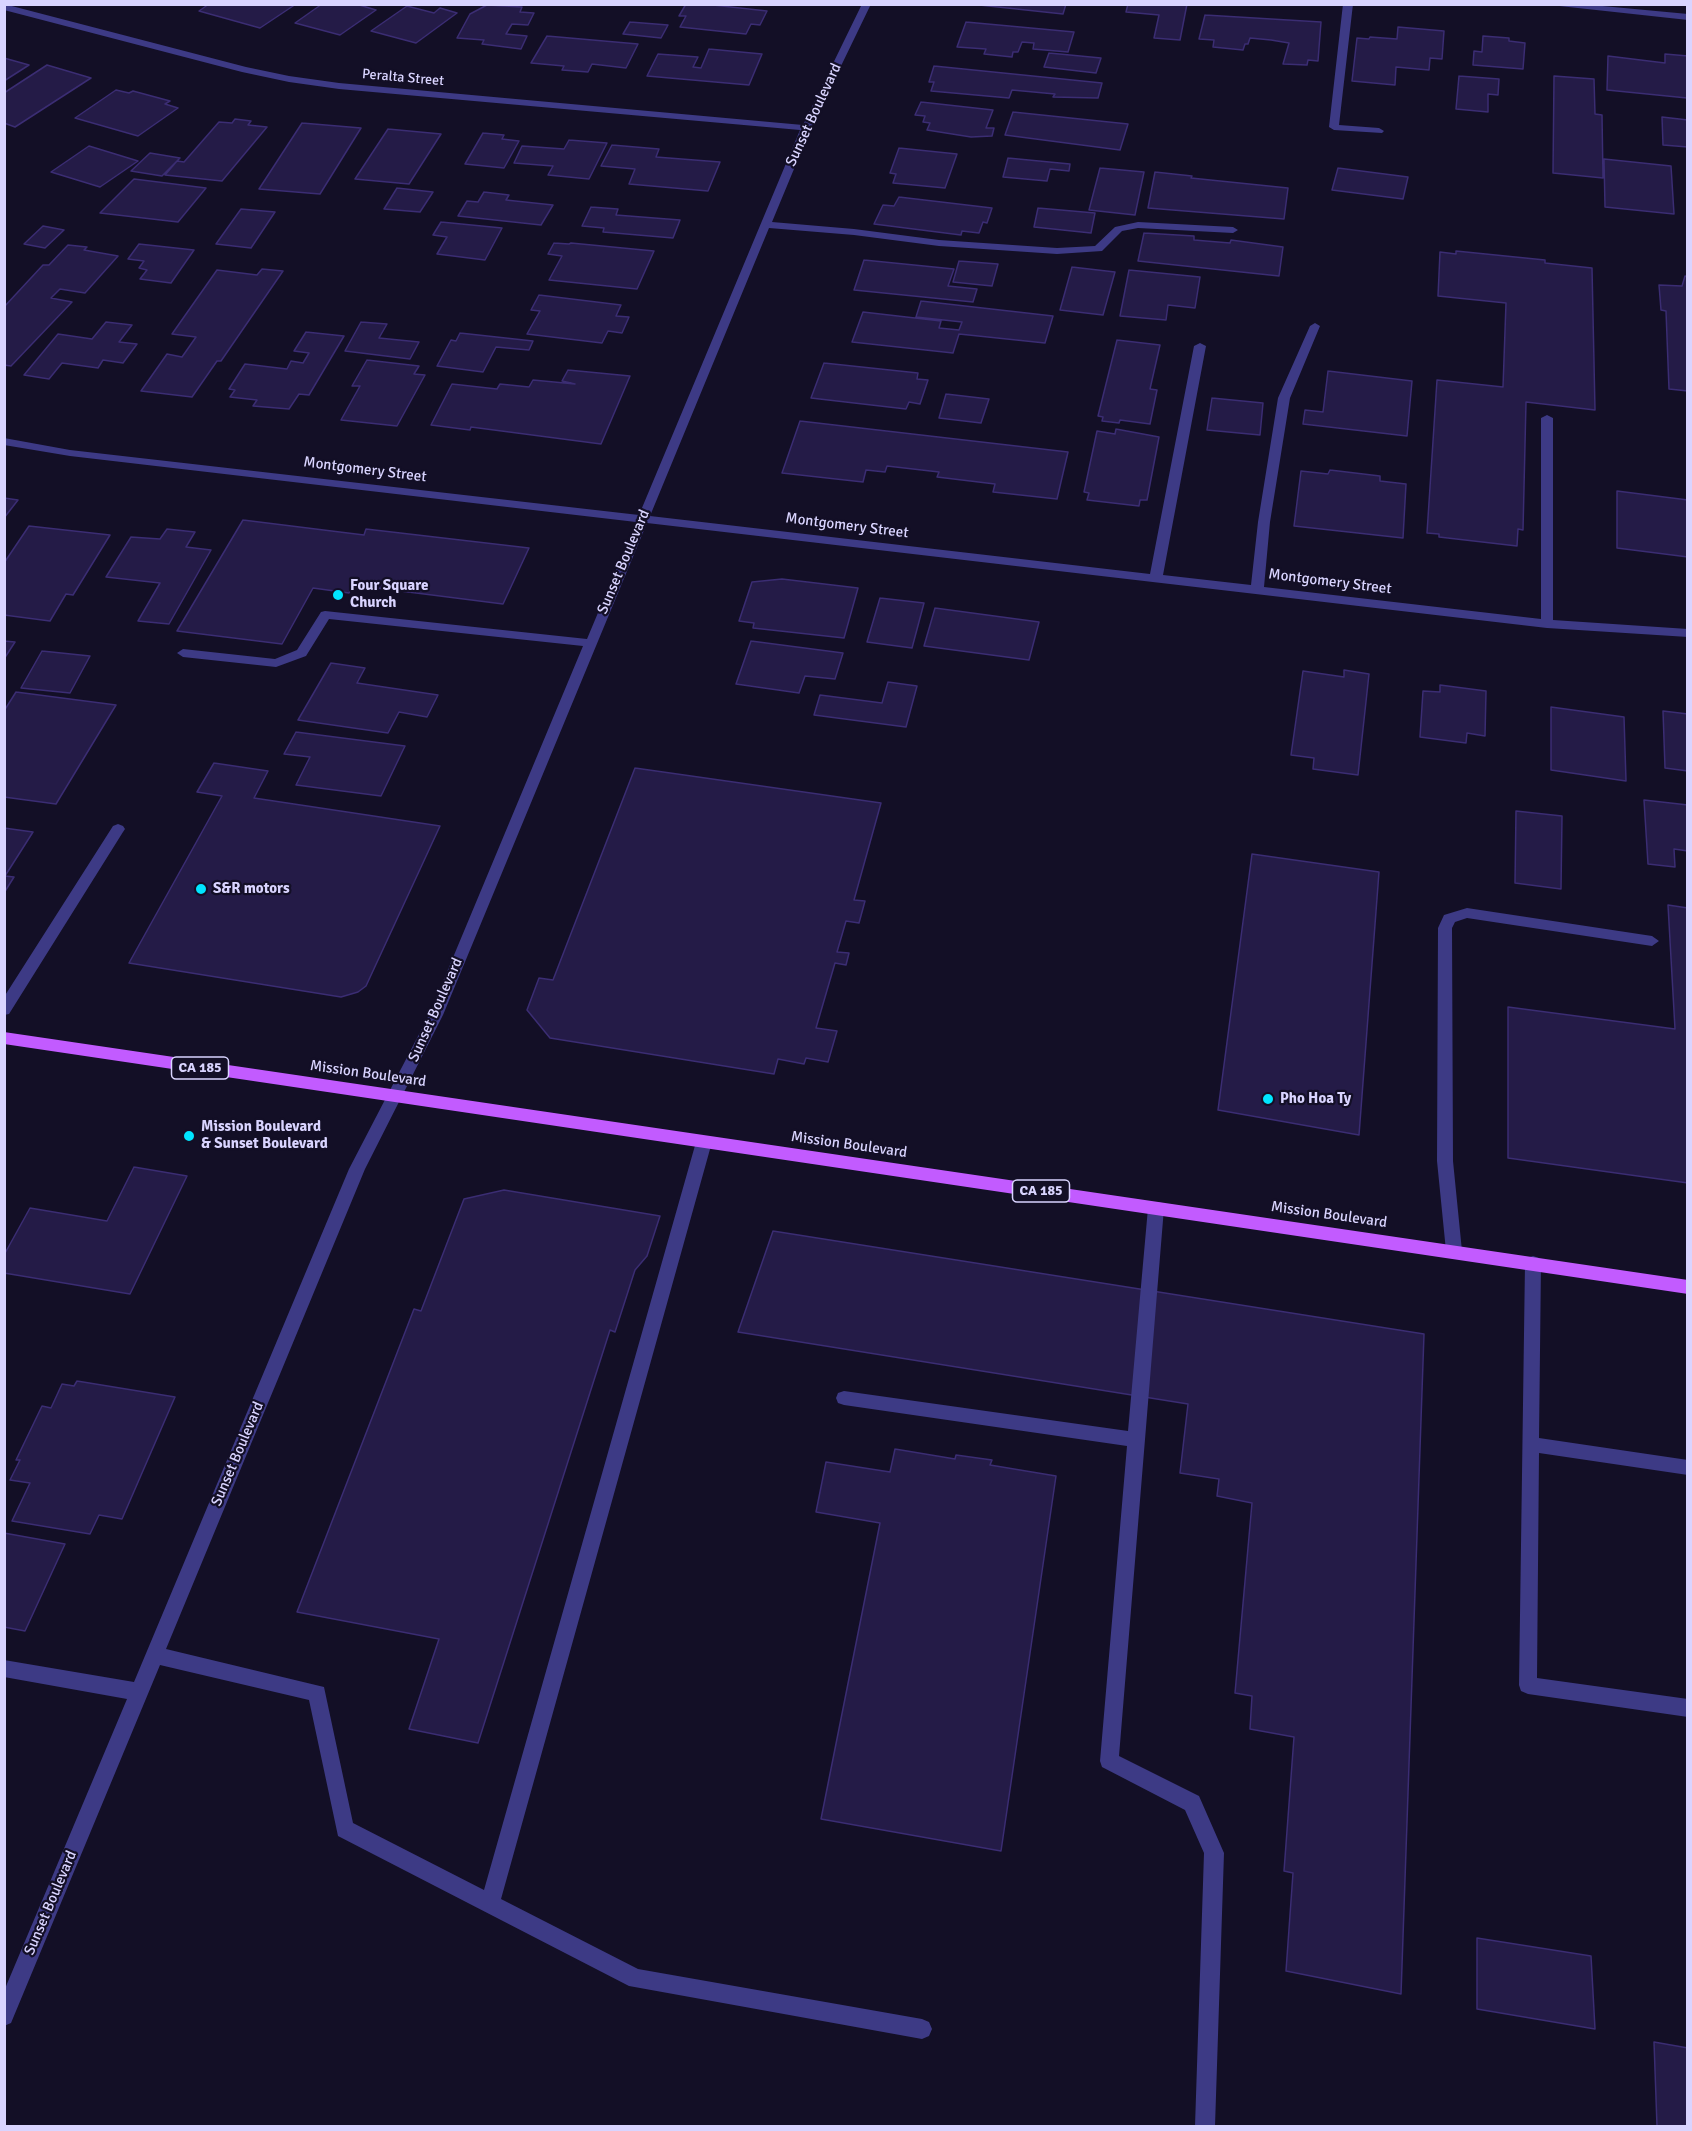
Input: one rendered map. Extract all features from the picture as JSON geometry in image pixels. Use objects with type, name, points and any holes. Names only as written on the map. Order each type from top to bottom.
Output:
[{"type":"main road","name":"Mission Boulevard","points":[[4,1038],[1688,1287]]},
{"type":"street","name":"Sunset Boulevard","points":[[4,2016],[357,1169],[436,1016],[806,128],[867,4]]},
{"type":"street","points":[[1348,4],[1334,127],[1379,131]]},
{"type":"street","points":[[1545,4],[1630,8],[1688,17]]},
{"type":"street","name":"Peralta Street","points":[[4,7],[245,70],[289,79],[339,86],[806,128]]},
{"type":"street","points":[[766,225],[854,231],[939,243],[1057,251],[1098,249],[1119,229],[1138,225],[1233,230]]},
{"type":"street","points":[[1257,590],[1264,522],[1284,398],[1315,326]]},
{"type":"street","points":[[1156,579],[1200,346]]},
{"type":"street","points":[[1546,418],[1547,624]]},
{"type":"street","name":"Montgomery Street","points":[[4,441],[70,453],[1547,624],[1688,633]]},
{"type":"street","points":[[183,653],[276,663],[302,653],[325,615],[590,643]]},
{"type":"street","points":[[4,1010],[118,829]]},
{"type":"street","points":[[1454,1251],[1445,1161],[1445,928],[1449,919],[1467,913],[1652,941]]},
{"type":"street","points":[[490,1904],[704,1142]]},
{"type":"street","points":[[1156,1208],[1109,1761],[1192,1803],[1215,1853],[1205,2127]]},
{"type":"street","points":[[1533,1263],[1528,1685],[1688,1708]]},
{"type":"street","points":[[844,1398],[1136,1440]]},
{"type":"street","points":[[1531,1444],[1688,1468]]},
{"type":"street","points":[[154,1655],[317,1693],[345,1829],[636,1979],[922,2029]]},
{"type":"street","points":[[4,1668],[139,1692]]},
{"type":"building","points":[[209,4],[296,4],[260,28],[199,11]]},
{"type":"building","points":[[322,4],[356,4],[376,10],[340,35],[295,23]]},
{"type":"building","points":[[686,4],[767,11],[760,25],[751,24],[746,34],[680,27],[686,16],[679,16]]},
{"type":"building","points":[[970,4],[1066,4],[1063,14]]},
{"type":"building","points":[[1128,4],[1187,4],[1180,40],[1154,38],[1159,15],[1126,12]]},
{"type":"building","points":[[487,5],[522,7],[520,12],[534,13],[528,25],[512,24],[506,34],[527,36],[521,49],[482,44],[484,40],[457,38],[470,14]]},
{"type":"building","points":[[407,6],[434,13],[440,8],[457,13],[416,43],[371,31]]},
{"type":"building","points":[[1205,15],[1321,22],[1318,61],[1308,60],[1307,65],[1283,64],[1289,43],[1271,40],[1250,38],[1243,50],[1213,47],[1214,40],[1199,39]]},
{"type":"building","points":[[630,22],[668,25],[661,38],[623,34]]},
{"type":"building","points":[[966,22],[1074,32],[1068,52],[1033,49],[1034,43],[1022,42],[1018,52],[1013,52],[1012,57],[984,54],[986,49],[957,47]]},
{"type":"building","points":[[1398,27],[1444,31],[1442,59],[1430,58],[1429,70],[1396,67],[1395,85],[1352,81],[1357,38],[1397,39]]},
{"type":"building","points":[[547,36],[638,44],[626,68],[592,64],[588,72],[562,70],[564,66],[531,63]]},
{"type":"building","points":[[1483,36],[1509,38],[1509,41],[1525,43],[1523,69],[1473,65],[1474,51],[1482,52]]},
{"type":"building","points":[[709,49],[762,54],[749,85],[647,76],[658,54],[698,57],[693,67],[701,68]]},
{"type":"building","points":[[1049,53],[1101,58],[1096,73],[1044,67]]},
{"type":"building","points":[[1665,54],[1688,56],[1688,102],[1687,98],[1607,90],[1608,56],[1665,63]]},
{"type":"building","points":[[4,58],[29,65],[4,81]]},
{"type":"building","points":[[47,65],[91,78],[15,127],[4,123],[4,93]]},
{"type":"building","points":[[934,66],[1102,83],[1098,98],[1053,97],[1055,94],[1012,90],[1009,98],[931,91],[934,82],[929,82]]},
{"type":"building","points":[[1459,76],[1499,79],[1498,95],[1488,94],[1488,112],[1456,109]]},
{"type":"building","points":[[1554,76],[1594,79],[1595,114],[1602,115],[1603,178],[1553,173]]},
{"type":"building","points":[[116,90],[129,93],[133,91],[170,101],[165,104],[178,108],[138,136],[75,118]]},
{"type":"building","points":[[921,102],[993,110],[986,128],[994,128],[992,136],[971,137],[927,130],[930,123],[923,122],[925,116],[915,115]]},
{"type":"building","points":[[1013,112],[1128,124],[1120,150],[1005,135]]},
{"type":"building","points":[[1662,117],[1688,120],[1688,147],[1663,145]]},
{"type":"building","points":[[235,119],[251,121],[248,125],[267,127],[222,181],[165,175],[177,161],[184,162],[219,122],[232,123]]},
{"type":"building","points":[[302,123],[361,128],[320,194],[259,189]]},
{"type":"building","points":[[388,129],[441,134],[409,184],[355,179]]},
{"type":"building","points":[[483,133],[504,135],[502,139],[519,141],[504,168],[465,164]]},
{"type":"building","points":[[569,140],[607,143],[589,179],[548,175],[553,166],[514,163],[522,146],[564,149]]},
{"type":"building","points":[[612,145],[659,149],[656,157],[720,162],[708,191],[629,184],[635,169],[601,166]]},
{"type":"building","points":[[89,146],[138,161],[100,187],[51,172]]},
{"type":"building","points":[[899,148],[957,154],[945,188],[893,183],[896,174],[890,173]]},
{"type":"building","points":[[150,153],[180,158],[162,176],[131,171]]},
{"type":"building","points":[[1008,158],[1070,164],[1069,171],[1050,169],[1047,181],[1003,177]]},
{"type":"building","points":[[1604,159],[1671,166],[1674,214],[1605,207]]},
{"type":"building","points":[[1100,168],[1144,172],[1135,215],[1089,210]]},
{"type":"building","points":[[1338,168],[1408,177],[1403,199],[1332,190]]},
{"type":"building","points":[[1155,172],[1288,188],[1284,219],[1148,208]]},
{"type":"building","points":[[134,179],[206,188],[178,222],[100,213]]},
{"type":"building","points":[[397,188],[433,192],[420,212],[384,209]]},
{"type":"building","points":[[484,192],[509,195],[506,200],[553,205],[541,225],[458,216],[467,201],[478,202]]},
{"type":"building","points":[[899,197],[992,208],[987,223],[983,222],[979,233],[962,231],[961,235],[874,224],[883,205],[894,206]]},
{"type":"building","points":[[591,207],[618,209],[616,215],[680,220],[673,238],[603,232],[604,228],[582,226]]},
{"type":"building","points":[[1038,208],[1095,213],[1091,233],[1034,227]]},
{"type":"building","points":[[241,209],[275,212],[251,248],[216,244]]},
{"type":"building","points":[[441,222],[502,228],[485,260],[437,254],[447,237],[433,235]]},
{"type":"building","points":[[43,226],[64,230],[45,248],[24,244]]},
{"type":"building","points":[[1144,233],[1194,236],[1194,240],[1230,243],[1231,240],[1283,247],[1279,276],[1138,261]]},
{"type":"building","points":[[554,243],[654,251],[637,289],[549,280],[562,256],[548,254]]},
{"type":"building","points":[[139,244],[194,250],[171,283],[140,279],[147,270],[139,268],[144,261],[128,259]]},
{"type":"building","points":[[68,245],[87,247],[84,250],[118,256],[85,293],[60,289],[51,298],[72,302],[11,366],[4,365],[4,307],[43,265],[49,265]]},
{"type":"building","points":[[1456,251],[1545,260],[1545,263],[1592,268],[1595,410],[1526,402],[1523,530],[1518,529],[1517,546],[1439,537],[1439,534],[1427,533],[1437,380],[1503,387],[1506,303],[1438,296],[1440,252],[1456,254]]},
{"type":"building","points":[[864,260],[954,269],[948,286],[977,289],[973,302],[854,290]]},
{"type":"building","points":[[959,261],[998,264],[992,286],[953,282]]},
{"type":"building","points":[[1072,267],[1115,272],[1103,315],[1060,310]]},
{"type":"building","points":[[262,269],[283,271],[221,361],[217,361],[192,397],[141,391],[167,354],[182,357],[196,337],[172,334],[217,270],[257,275]]},
{"type":"building","points":[[1129,270],[1200,277],[1195,308],[1168,305],[1166,320],[1120,316]]},
{"type":"building","points":[[1685,276],[1688,277],[1688,391],[1669,389],[1666,311],[1661,310],[1659,285],[1682,286]]},
{"type":"building","points":[[539,295],[621,305],[616,316],[629,317],[622,333],[608,331],[602,343],[527,334],[540,311],[531,310]]},
{"type":"building","points":[[921,301],[1053,316],[1045,343],[959,334],[953,353],[852,342],[863,312],[941,321],[939,328],[959,330],[962,322],[916,317]]},
{"type":"building","points":[[106,322],[132,325],[119,342],[137,344],[123,363],[103,360],[98,368],[62,363],[49,379],[24,375],[58,334],[92,339]]},
{"type":"building","points":[[361,322],[387,324],[379,338],[419,342],[410,359],[345,351]]},
{"type":"building","points":[[306,332],[344,336],[309,395],[299,394],[289,409],[253,406],[257,400],[230,397],[235,390],[229,389],[245,364],[287,369],[291,361],[303,363],[309,353],[294,351]]},
{"type":"building","points":[[460,333],[533,341],[529,350],[496,347],[483,372],[437,366],[451,340],[456,341]]},
{"type":"building","points":[[1117,340],[1160,345],[1150,389],[1157,390],[1150,424],[1120,420],[1119,423],[1102,421],[1103,417],[1098,416]]},
{"type":"building","points":[[367,360],[419,366],[414,374],[425,375],[397,426],[341,420],[360,386],[352,386]]},
{"type":"building","points":[[824,363],[918,373],[917,379],[928,380],[920,404],[909,402],[906,409],[811,398]]},
{"type":"building","points":[[568,370],[630,376],[601,444],[471,427],[470,430],[431,425],[452,384],[497,389],[500,384],[529,387],[533,380],[575,384],[562,381]]},
{"type":"building","points":[[1328,371],[1412,381],[1407,436],[1303,424],[1305,410],[1323,412]]},
{"type":"building","points":[[946,394],[989,399],[981,423],[939,418]]},
{"type":"building","points":[[1212,398],[1263,403],[1260,435],[1207,430]]},
{"type":"building","points":[[800,421],[1068,452],[1057,499],[993,492],[995,484],[937,477],[939,472],[887,466],[885,472],[866,470],[863,482],[782,473]]},
{"type":"building","points":[[1116,429],[1159,437],[1147,500],[1140,500],[1139,506],[1087,500],[1089,493],[1084,492],[1097,431],[1115,434]]},
{"type":"building","points":[[1330,470],[1380,476],[1380,481],[1406,484],[1403,538],[1294,526],[1301,471],[1328,474]]},
{"type":"building","points":[[1617,491],[1688,500],[1688,557],[1617,548]]},
{"type":"building","points":[[4,498],[18,500],[4,518]]},
{"type":"building","points":[[243,520],[364,535],[366,529],[529,548],[503,604],[353,585],[349,593],[313,588],[282,644],[177,631]]},
{"type":"building","points":[[29,526],[110,535],[73,595],[66,594],[50,621],[4,615],[4,563]]},
{"type":"building","points":[[167,529],[195,532],[186,547],[211,550],[169,624],[138,621],[160,583],[106,577],[131,537],[160,539]]},
{"type":"building","points":[[782,579],[858,588],[844,638],[753,628],[754,623],[739,621],[752,582]]},
{"type":"building","points":[[880,598],[924,603],[912,648],[867,642]]},
{"type":"building","points":[[935,608],[1039,622],[1029,660],[924,646]]},
{"type":"building","points":[[4,641],[15,642],[4,659]]},
{"type":"building","points":[[751,641],[843,653],[835,679],[805,676],[799,693],[736,684]]},
{"type":"building","points":[[42,651],[90,656],[70,693],[21,688]]},
{"type":"building","points":[[331,663],[365,668],[357,683],[438,695],[427,717],[399,712],[388,733],[298,720]]},
{"type":"building","points":[[1344,670],[1369,674],[1358,775],[1313,769],[1314,758],[1291,755],[1303,671],[1344,677]]},
{"type":"building","points":[[888,682],[917,686],[906,727],[814,715],[820,695],[882,703]]},
{"type":"building","points":[[1440,685],[1486,691],[1485,736],[1467,733],[1466,743],[1420,737],[1423,691],[1440,692]]},
{"type":"building","points":[[16,692],[116,705],[56,804],[4,797],[4,711]]},
{"type":"building","points":[[1551,707],[1624,717],[1626,781],[1551,770]]},
{"type":"building","points":[[1663,711],[1688,714],[1688,771],[1665,768]]},
{"type":"building","points":[[296,732],[405,746],[381,796],[296,785],[310,757],[284,754]]},
{"type":"building","points":[[214,763],[268,771],[254,798],[440,826],[366,986],[358,992],[341,997],[129,963],[222,796],[197,792]]},
{"type":"building","points":[[635,768],[881,803],[854,900],[865,901],[859,923],[846,921],[837,952],[849,953],[846,965],[835,963],[816,1028],[837,1031],[828,1062],[806,1058],[804,1064],[778,1059],[774,1074],[550,1038],[527,1010],[539,978],[553,980]]},
{"type":"building","points":[[1644,800],[1688,805],[1688,851],[1674,849],[1675,867],[1648,864]]},
{"type":"building","points":[[1516,811],[1562,816],[1561,889],[1515,883]]},
{"type":"building","points":[[4,828],[33,832],[5,876],[14,877],[4,893]]},
{"type":"building","points":[[1252,854],[1379,872],[1359,1135],[1218,1110]]},
{"type":"building","points":[[1668,905],[1688,908],[1688,1183],[1508,1158],[1508,1007],[1675,1029]]},
{"type":"building","points":[[134,1167],[187,1176],[130,1294],[4,1273],[4,1255],[30,1208],[107,1221]]},
{"type":"building","points":[[504,1190],[660,1216],[647,1256],[635,1270],[615,1332],[610,1330],[478,1743],[409,1729],[439,1639],[297,1612],[414,1309],[421,1311],[464,1199]]},
{"type":"building","points":[[773,1231],[1424,1334],[1401,1994],[1286,1971],[1293,1873],[1284,1871],[1294,1737],[1250,1729],[1252,1696],[1235,1693],[1252,1503],[1217,1496],[1219,1479],[1180,1473],[1188,1404],[738,1332]]},
{"type":"building","points":[[77,1381],[175,1397],[122,1519],[99,1515],[90,1534],[12,1521],[30,1483],[10,1480],[20,1460],[16,1460],[42,1406],[51,1408],[62,1384],[74,1386]]},
{"type":"building","points":[[895,1449],[955,1459],[956,1455],[992,1460],[990,1465],[1056,1476],[1001,1851],[821,1819],[880,1523],[816,1512],[826,1462],[890,1472]]},
{"type":"building","points":[[4,1533],[65,1544],[25,1631],[4,1627]]},
{"type":"building","points":[[1477,1938],[1591,1956],[1595,2029],[1477,2009]]},
{"type":"building","points":[[1654,2042],[1688,2048],[1688,2126],[1657,2126]]},
{"type":"place","name":"Four Square Church","points":[[338,595]]},
{"type":"place","name":"S&R motors","points":[[201,889]]},
{"type":"place","name":"Pho Hoa Ty","points":[[1268,1099]]},
{"type":"place","name":"Mission Boulevard & Sunset Boulevard","points":[[189,1136]]}]
